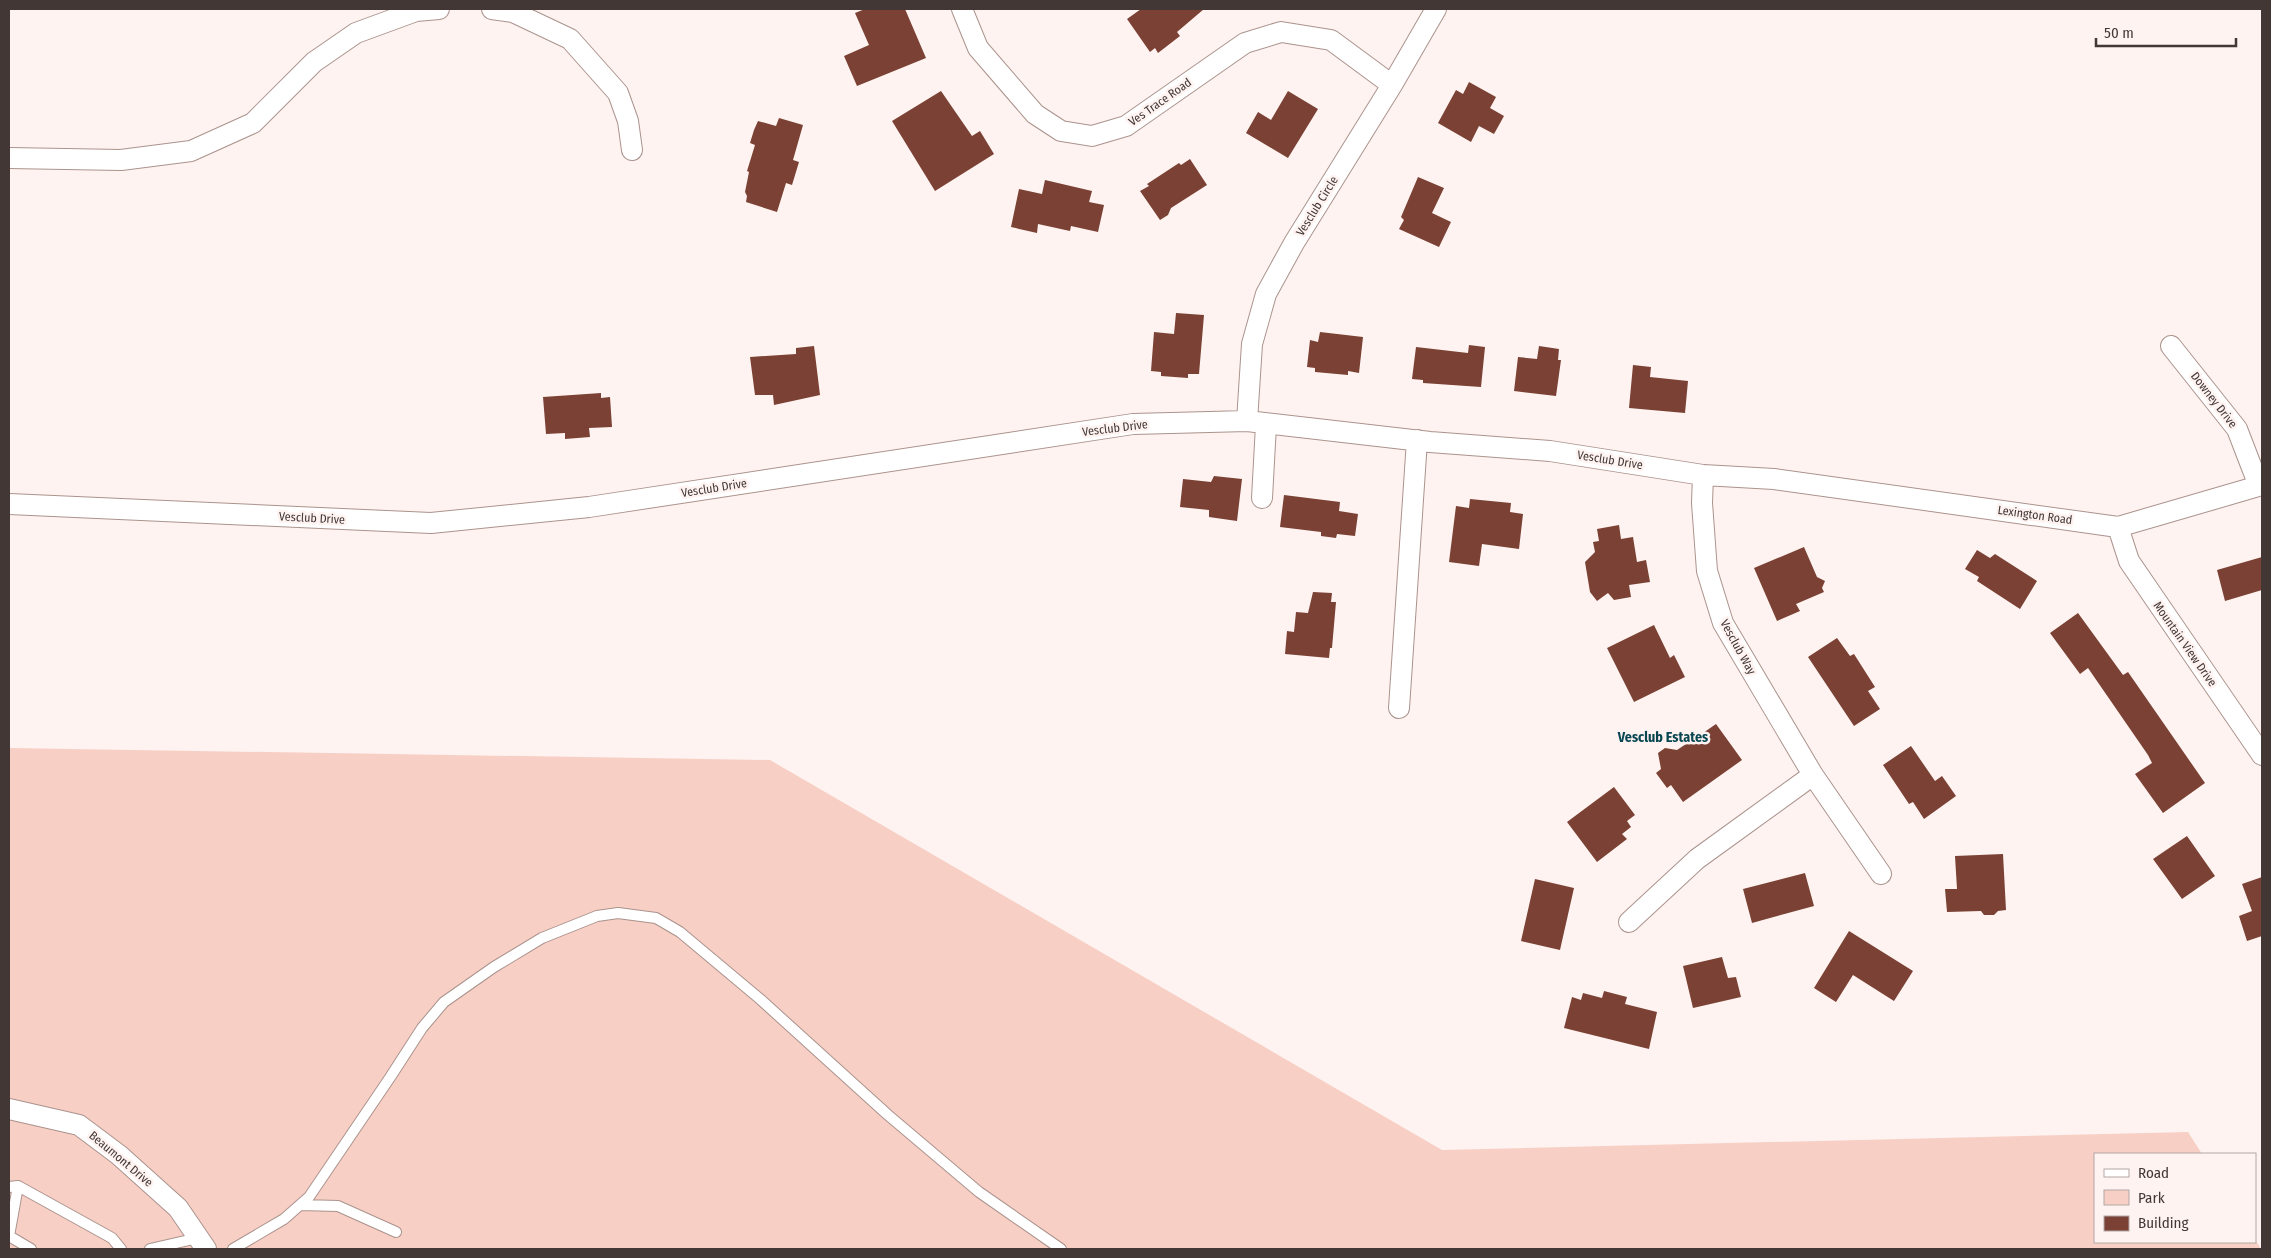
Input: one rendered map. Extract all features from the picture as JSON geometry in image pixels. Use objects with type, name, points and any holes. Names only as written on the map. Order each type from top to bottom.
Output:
[{"type":"street","points":[[9,158],[121,160],[191,151],[253,123],[314,62],[356,32],[416,10],[439,9]]},
{"type":"street","points":[[492,9],[513,12],[570,39],[618,93],[628,121],[632,150]]},
{"type":"street","name":"Ves Trace Road","points":[[962,9],[978,48],[1034,114],[1061,131],[1076,134],[1092,136],[1126,126],[1245,43],[1281,32],[1331,40],[1392,85]]},
{"type":"street","name":"Vesclub Circle","points":[[1262,498],[1252,344],[1266,294],[1294,242],[1392,85],[1436,9]]},
{"type":"street","name":"Downey Drive","points":[[2172,346],[2237,429],[2261,485]]},
{"type":"street","name":"Vesclub Drive","points":[[9,504],[431,523],[598,505],[1132,424],[1256,423],[1417,440],[1550,451],[1703,475],[1802,483]]},
{"type":"street","points":[[1399,708],[1417,440]]},
{"type":"street","name":"Vesclub Way","points":[[1703,475],[1702,503],[1707,571],[1723,623],[1813,775],[1881,874]]},
{"type":"street","name":"Lexington Road","points":[[1802,483],[2118,527],[2261,485]]},
{"type":"street","name":"Mountain View Drive","points":[[2118,527],[2129,561],[2262,755]]},
{"type":"street","points":[[1629,922],[1697,859],[1813,775]]},
{"type":"street","name":"Beaumont Drive","points":[[9,1109],[80,1124],[119,1155],[178,1208],[202,1243]]},
{"type":"lane","points":[[233,1249],[272,1227],[301,1205],[370,1108],[422,1028],[444,1002],[494,967],[542,938],[597,916],[625,914],[656,918],[680,932],[760,999],[888,1115],[979,1192],[1061,1249]]},
{"type":"lane","points":[[31,1249],[9,1237],[13,1186],[112,1238],[121,1249]]},
{"type":"lane","points":[[301,1205],[338,1206],[396,1232]]},
{"type":"lane","points":[[150,1249],[202,1243]]},
{"type":"green space","points":[[9,748],[770,760],[1442,1150],[2188,1132],[2201,1153],[2094,1153],[2094,1243],[2256,1243],[2256,1241],[2261,1249],[9,1249]]},
{"type":"building","points":[[865,9],[905,9],[926,58],[857,86],[844,56],[869,45],[855,13]]},
{"type":"building","points":[[1141,9],[1204,9],[1177,32],[1180,36],[1158,53],[1155,48],[1150,52],[1127,19]]},
{"type":"building","points":[[1469,82],[1496,97],[1490,108],[1504,116],[1494,134],[1479,126],[1471,142],[1438,123],[1456,90],[1463,94]]},
{"type":"building","points":[[941,91],[972,136],[980,131],[994,154],[935,191],[892,121]]},
{"type":"building","points":[[1288,91],[1318,109],[1288,158],[1246,133],[1258,112],[1271,120]]},
{"type":"building","points":[[779,118],[803,125],[793,160],[799,162],[792,185],[786,183],[777,212],[746,202],[747,196],[745,192],[749,172],[747,171],[755,145],[750,143],[758,121],[776,126]]},
{"type":"building","points":[[1190,159],[1207,185],[1171,208],[1168,215],[1160,220],[1140,191],[1149,186],[1147,184],[1179,163],[1181,165]]},
{"type":"building","points":[[1418,177],[1444,188],[1432,213],[1451,222],[1439,247],[1399,229],[1404,220],[1401,217]]},
{"type":"building","points":[[1045,180],[1092,191],[1089,202],[1104,205],[1098,232],[1071,226],[1070,231],[1038,224],[1037,233],[1011,227],[1019,189],[1042,194]]},
{"type":"building","points":[[1176,313],[1204,315],[1199,374],[1188,374],[1188,378],[1161,376],[1161,372],[1151,371],[1154,332],[1174,334]]},
{"type":"building","points":[[1320,332],[1363,337],[1359,373],[1348,371],[1348,375],[1315,372],[1315,368],[1307,367],[1310,340],[1318,342]]},
{"type":"building","points":[[1469,345],[1485,347],[1481,387],[1423,383],[1423,380],[1412,379],[1416,347],[1468,353]]},
{"type":"building","points":[[814,346],[820,395],[774,405],[773,395],[755,395],[750,357],[796,354],[796,348]]},
{"type":"building","points":[[1539,346],[1559,349],[1558,360],[1561,360],[1556,396],[1514,391],[1518,357],[1537,359]]},
{"type":"building","points":[[1633,365],[1651,367],[1650,377],[1688,381],[1685,413],[1629,408]]},
{"type":"building","points":[[601,393],[601,398],[610,397],[612,427],[589,428],[590,437],[565,439],[565,433],[546,434],[543,397]]},
{"type":"building","points":[[1214,476],[1242,479],[1237,521],[1209,517],[1209,510],[1180,507],[1183,479],[1211,482]]},
{"type":"building","points":[[1284,495],[1340,502],[1339,511],[1358,514],[1355,536],[1337,534],[1336,538],[1321,536],[1321,532],[1280,527]]},
{"type":"building","points":[[1470,499],[1511,503],[1510,512],[1523,514],[1519,549],[1482,544],[1479,566],[1449,562],[1456,506],[1469,508]]},
{"type":"building","points":[[1619,525],[1621,539],[1633,537],[1637,562],[1646,560],[1650,582],[1629,585],[1631,597],[1614,600],[1608,593],[1597,601],[1590,592],[1585,562],[1595,552],[1593,542],[1599,541],[1597,529]]},
{"type":"building","points":[[1804,547],[1817,577],[1825,581],[1822,588],[1824,592],[1796,604],[1800,611],[1777,621],[1754,568]]},
{"type":"building","points":[[1977,550],[1990,558],[1995,554],[2037,581],[2020,609],[1977,581],[1979,577],[1965,569]]},
{"type":"building","points":[[2262,557],[2262,590],[2225,601],[2217,570]]},
{"type":"building","points":[[1313,592],[1332,593],[1331,602],[1336,602],[1332,648],[1330,648],[1329,658],[1285,654],[1287,631],[1294,632],[1296,612],[1308,613]]},
{"type":"building","points":[[2078,613],[2123,675],[2128,672],[2205,783],[2163,813],[2135,774],[2152,763],[2148,755],[2088,668],[2080,674],[2050,633]]},
{"type":"building","points":[[1654,625],[1670,658],[1674,655],[1685,677],[1634,702],[1607,648]]},
{"type":"building","points":[[1837,638],[1850,656],[1854,654],[1875,687],[1868,691],[1880,709],[1854,726],[1808,657]]},
{"type":"building","points":[[1716,724],[1742,760],[1683,802],[1671,785],[1667,788],[1656,773],[1661,769],[1658,753],[1665,748],[1677,750],[1692,740],[1699,732],[1703,733]]},
{"type":"building","points":[[1911,746],[1935,781],[1942,776],[1956,796],[1924,819],[1913,802],[1909,804],[1883,765]]},
{"type":"building","points":[[1614,787],[1635,815],[1627,821],[1631,827],[1622,834],[1627,839],[1597,862],[1567,822]]},
{"type":"building","points":[[2187,836],[2215,876],[2182,899],[2153,859]]},
{"type":"building","points":[[2003,854],[2006,910],[1998,911],[1994,915],[1984,915],[1981,911],[1947,912],[1945,889],[1957,889],[1955,856]]},
{"type":"building","points":[[1805,873],[1814,906],[1752,923],[1743,889]]},
{"type":"building","points":[[2262,877],[2262,936],[2247,941],[2239,916],[2252,911],[2242,884]]},
{"type":"building","points":[[1535,879],[1574,888],[1560,950],[1521,941]]},
{"type":"building","points":[[1849,931],[1913,971],[1894,1001],[1853,975],[1836,1002],[1814,988]]},
{"type":"building","points":[[1722,957],[1728,978],[1736,977],[1741,997],[1693,1008],[1683,966]]},
{"type":"building","points":[[1604,991],[1627,997],[1625,1004],[1657,1012],[1649,1049],[1564,1028],[1572,997],[1581,1000],[1583,993],[1602,998]]},
{"type":"district","name":"Vesclub Estates","points":[[1663,737]]}]
